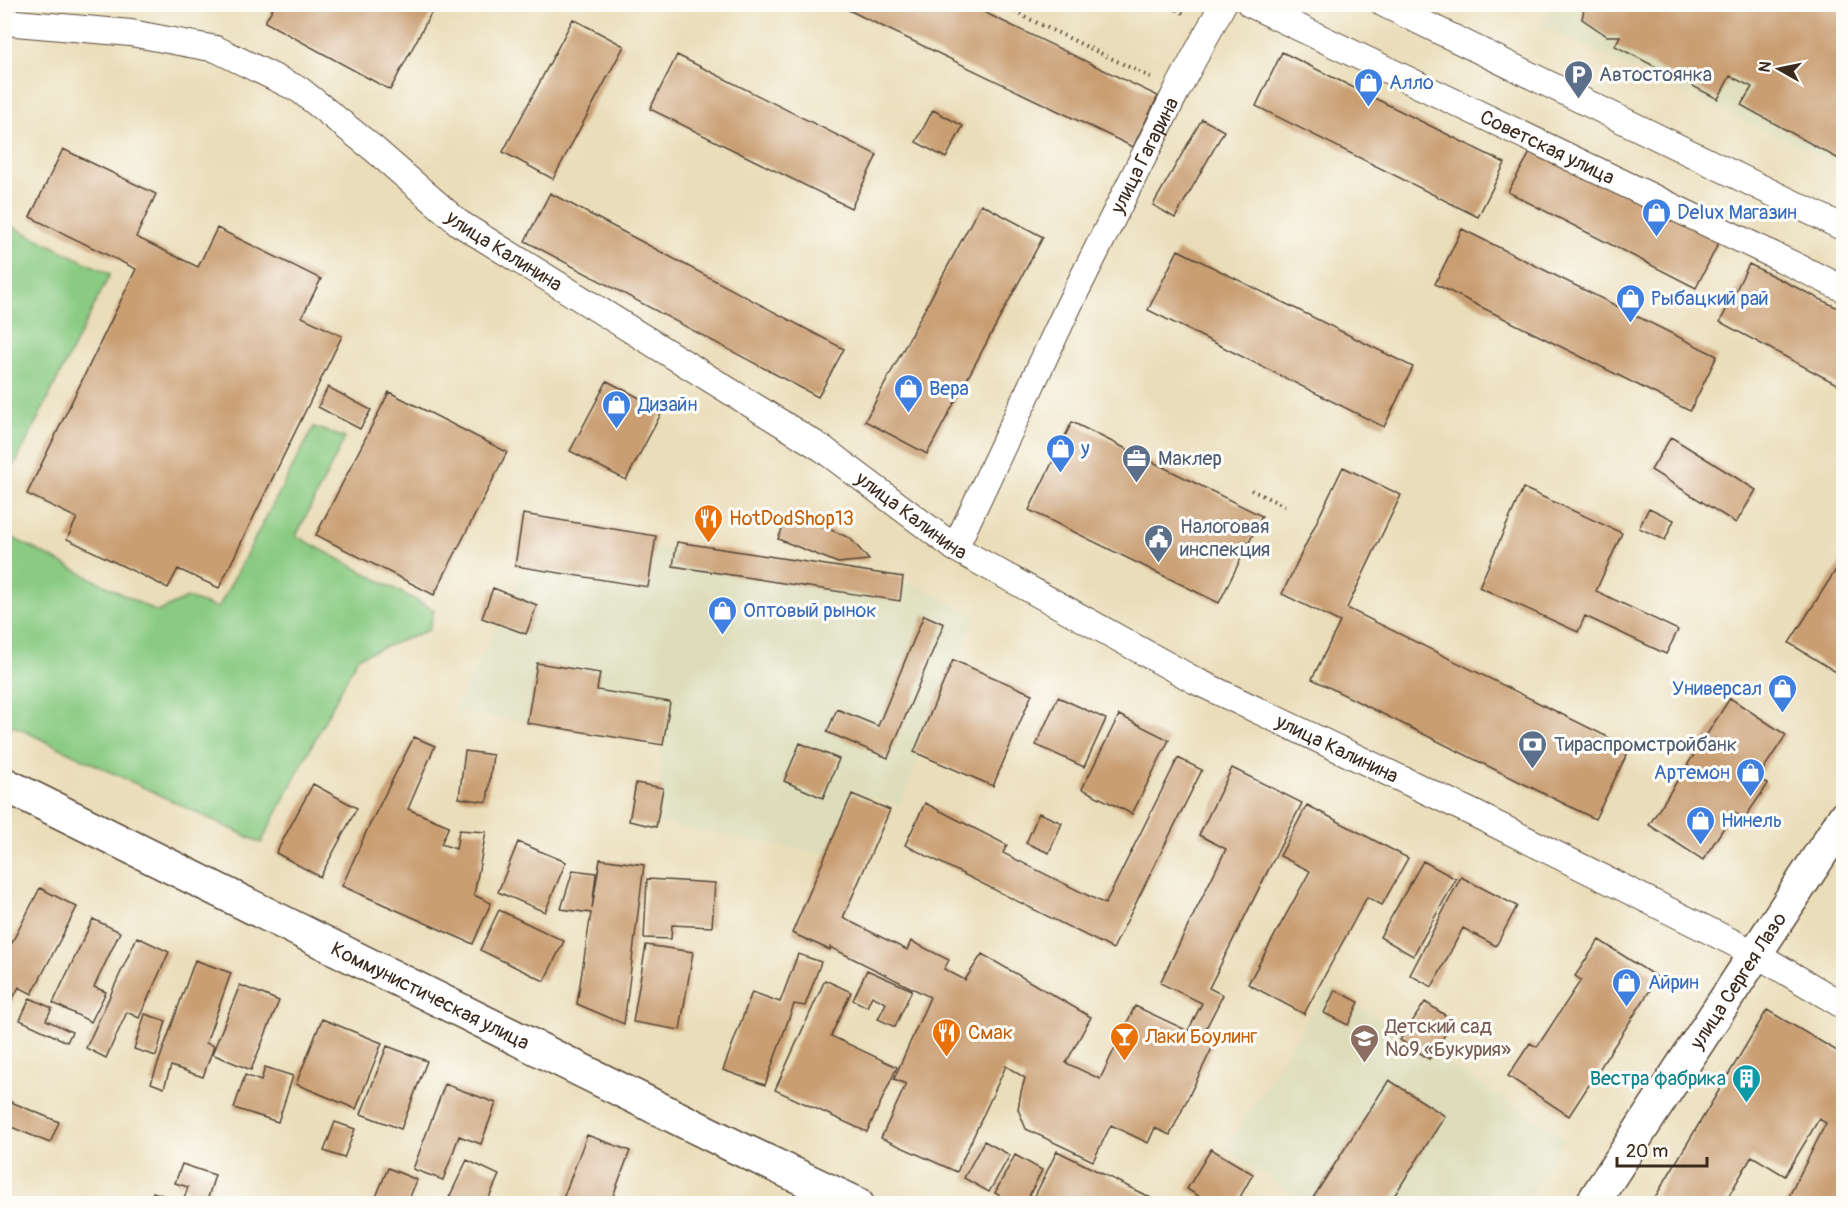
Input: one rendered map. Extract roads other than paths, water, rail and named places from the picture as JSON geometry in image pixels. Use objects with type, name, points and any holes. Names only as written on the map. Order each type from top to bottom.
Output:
[{"type":"main road","name":"Коммунистическая улица","points":[[4,784],[736,1147],[857,1203]]},
{"type":"main road","name":"улица Сергея Лазо","points":[[1592,1203],[1844,818]]},
{"type":"street","name":"улица Гагарина","points":[[955,548],[1069,305],[1223,4]]},
{"type":"street","name":"Советская улица","points":[[1250,4],[1844,289]]},
{"type":"street","points":[[1384,4],[1844,228]]},
{"type":"street","name":"улица Калинина","points":[[4,22],[131,33],[216,49],[300,90],[374,149],[459,223],[823,449],[955,548],[1196,681],[1475,814],[1756,954],[1844,1006]]},
{"type":"place","name":"Автостоянка","points":[[1578,100]]},
{"type":"place","name":"Алло","points":[[1368,108]]},
{"type":"place","name":"Delux Магазин","points":[[1656,238]]},
{"type":"place","name":"Рыбацкий рай","points":[[1630,324]]},
{"type":"place","name":"Вера","points":[[908,414]]},
{"type":"place","name":"Дизайн","points":[[617,430]]},
{"type":"place","name":"y","points":[[1060,474]]},
{"type":"place","name":"Маклер","points":[[1137,484]]},
{"type":"place","name":"HotDodShop13","points":[[708,544]]},
{"type":"place","name":"Налоговая инспекция","points":[[1159,564]]},
{"type":"place","name":"Оптовый рынок","points":[[722,636]]},
{"type":"place","name":"Универсал","points":[[1783,714]]},
{"type":"place","name":"Тираспромстройбанк","points":[[1533,770]]},
{"type":"place","name":"Артемон","points":[[1751,798]]},
{"type":"place","name":"Нинель","points":[[1700,846]]},
{"type":"place","name":"Айрин","points":[[1627,1008]]},
{"type":"place","name":"Смак","points":[[947,1058]]},
{"type":"place","name":"Лаки Боулинг","points":[[1124,1062]]},
{"type":"place","name":"Детский сад №9 «Букурия»","points":[[1364,1064]]},
{"type":"place","name":"Вестра фабрика","points":[[1747,1104]]}]
